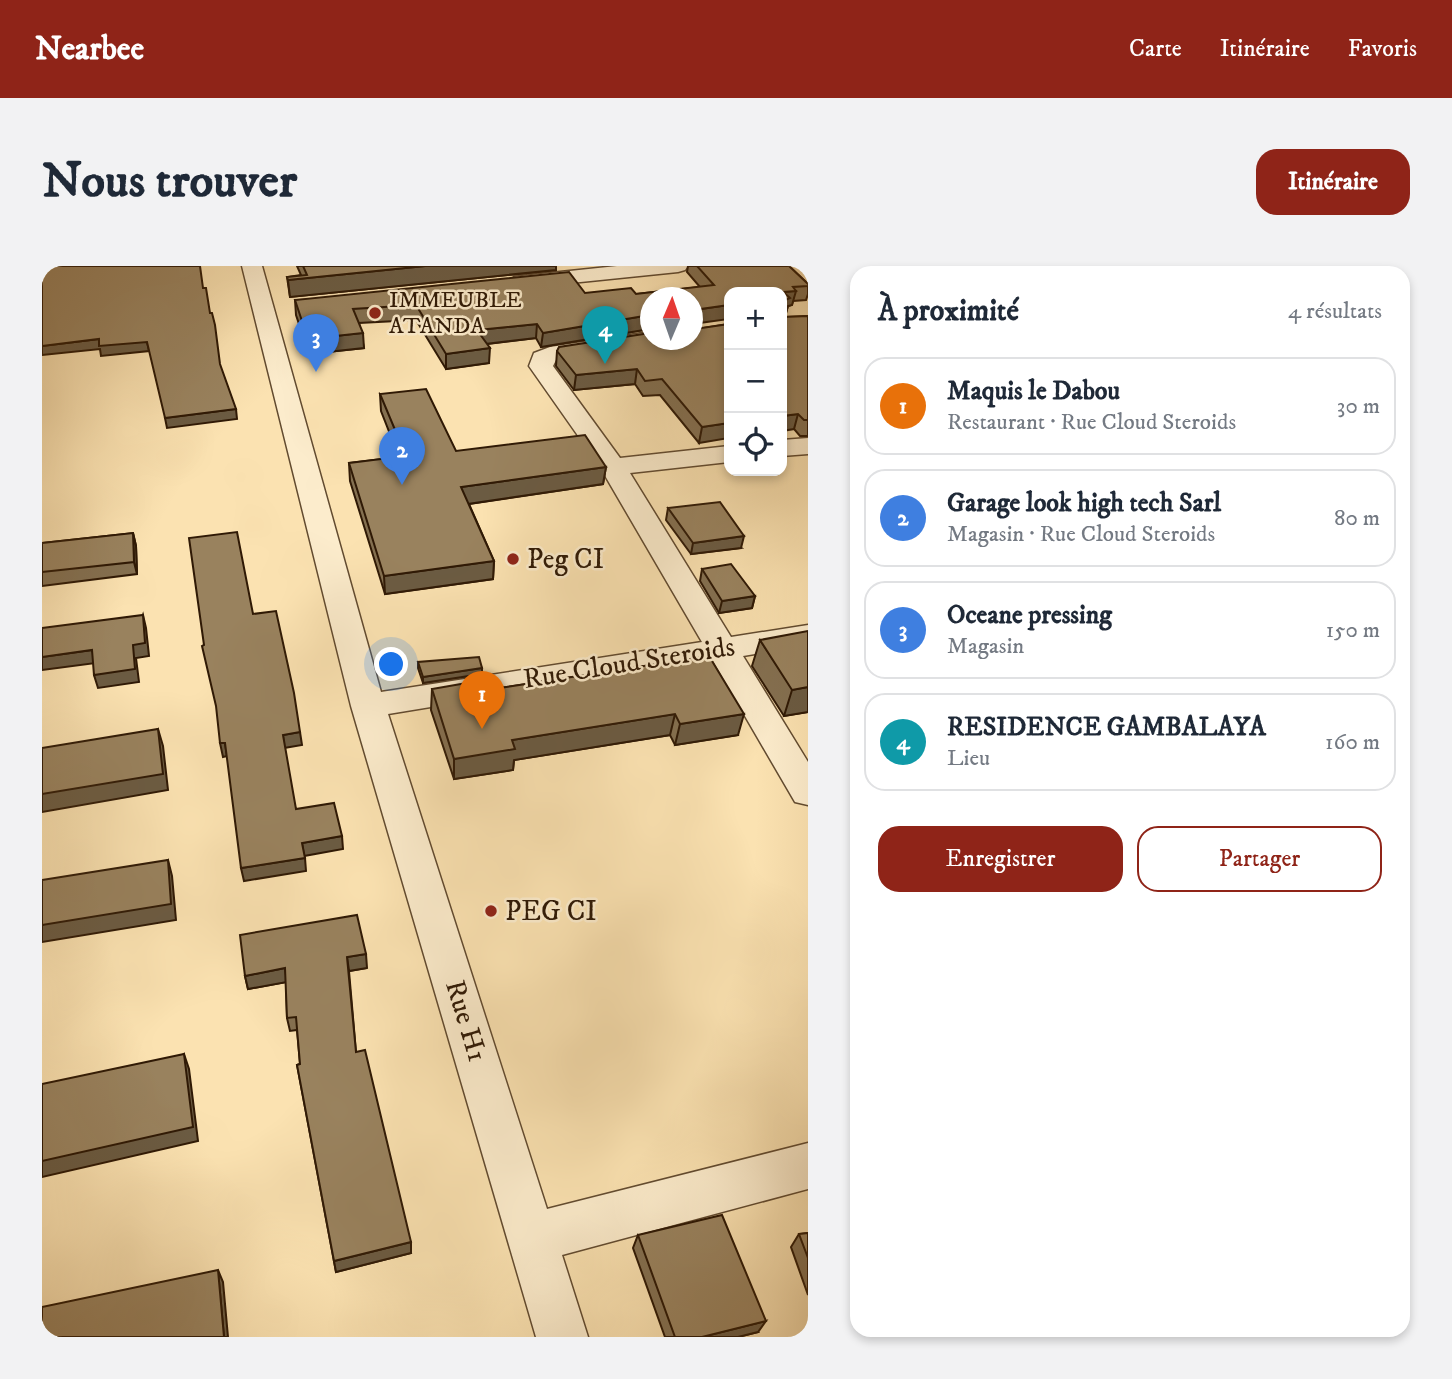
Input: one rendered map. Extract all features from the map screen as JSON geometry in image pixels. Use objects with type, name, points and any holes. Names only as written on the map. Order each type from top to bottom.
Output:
[{"type":"street","name":"Rue H1","points":[[252,266],[276,308],[368,706],[562,1337]]},
{"type":"street","points":[[500,283],[631,268],[678,266]]},
{"type":"street","points":[[631,268],[647,287]]},
{"type":"street","points":[[640,340],[568,349],[542,358],[541,366],[613,467],[721,648],[795,747],[808,792]]},
{"type":"street","points":[[787,448],[808,446]]},
{"type":"street","points":[[613,467],[724,455]]},
{"type":"street","name":"Rue Cloud Steroids","points":[[368,706],[808,635]]},
{"type":"street","points":[[533,1238],[808,1166]]},
{"type":"building","points":[[42,266],[200,266],[203,288],[206,288],[215,325],[220,364],[236,409],[165,418],[147,342],[99,346],[99,339],[42,346]]},
{"type":"building","points":[[303,266],[425,266],[288,280],[287,277],[307,275]]},
{"type":"building","points":[[697,266],[789,266],[808,286],[793,287],[796,291],[787,292],[787,287],[724,287],[724,306],[703,309],[703,287],[697,287],[714,285]]},
{"type":"building","points":[[569,272],[585,293],[631,288],[636,294],[640,294],[640,317],[543,333],[537,324],[477,330],[490,348],[446,354],[416,305],[353,309],[363,333],[308,339],[295,300]]},
{"type":"building","points":[[808,316],[808,420],[798,414],[787,415],[787,317]]},
{"type":"building","points":[[724,325],[724,424],[702,427],[662,379],[645,381],[637,369],[576,375],[557,351],[559,347],[640,335],[640,350],[703,350],[703,328]]},
{"type":"building","points":[[426,389],[456,451],[585,435],[606,467],[461,487],[494,561],[384,576],[349,463],[406,456],[380,394]]},
{"type":"building","points":[[720,502],[744,536],[693,543],[668,508]]},
{"type":"building","points":[[237,532],[253,614],[276,611],[294,693],[300,732],[283,735],[296,809],[334,803],[342,836],[302,843],[305,858],[241,868],[225,743],[220,743],[216,706],[202,646],[204,645],[189,538]]},
{"type":"building","points":[[133,533],[134,562],[42,572],[42,543]]},
{"type":"building","points":[[731,564],[755,596],[722,601],[702,569]]},
{"type":"building","points":[[143,615],[145,643],[133,645],[135,669],[94,675],[92,650],[42,657],[42,628]]},
{"type":"building","points":[[808,631],[808,687],[792,690],[760,640]]},
{"type":"building","points":[[709,656],[744,714],[680,724],[675,714],[512,740],[515,749],[454,759],[432,689],[490,679],[493,689]]},
{"type":"building","points":[[479,657],[482,668],[423,677],[418,662]]},
{"type":"building","points":[[158,729],[163,774],[42,794],[42,748]]},
{"type":"building","points":[[168,860],[171,904],[42,925],[42,880]]},
{"type":"building","points":[[357,915],[366,954],[347,957],[356,1052],[365,1050],[411,1242],[334,1261],[297,1065],[300,1064],[296,1017],[287,1018],[285,968],[245,976],[240,935]]},
{"type":"building","points":[[184,1054],[193,1127],[42,1161],[42,1084]]},
{"type":"building","points":[[722,1215],[766,1321],[702,1337],[675,1337],[638,1235]]},
{"type":"building","points":[[808,1233],[808,1258],[799,1234]]},
{"type":"building","points":[[218,1270],[224,1337],[42,1337],[42,1307]]},
{"type":"place","name":"IMMEUBLE ATANDA","points":[[375,313]]},
{"type":"place","name":"RESIDENCE GAMBALAYA","points":[[605,364]]},
{"type":"place","name":"Oceane pressing","points":[[316,372]]},
{"type":"place","name":"Garage look high tech Sarl","points":[[402,485]]},
{"type":"place","name":"Peg CI","points":[[513,559]]},
{"type":"place","name":"Maquis le Dabou","points":[[482,729]]},
{"type":"place","name":"PEG CI","points":[[491,911]]}]
